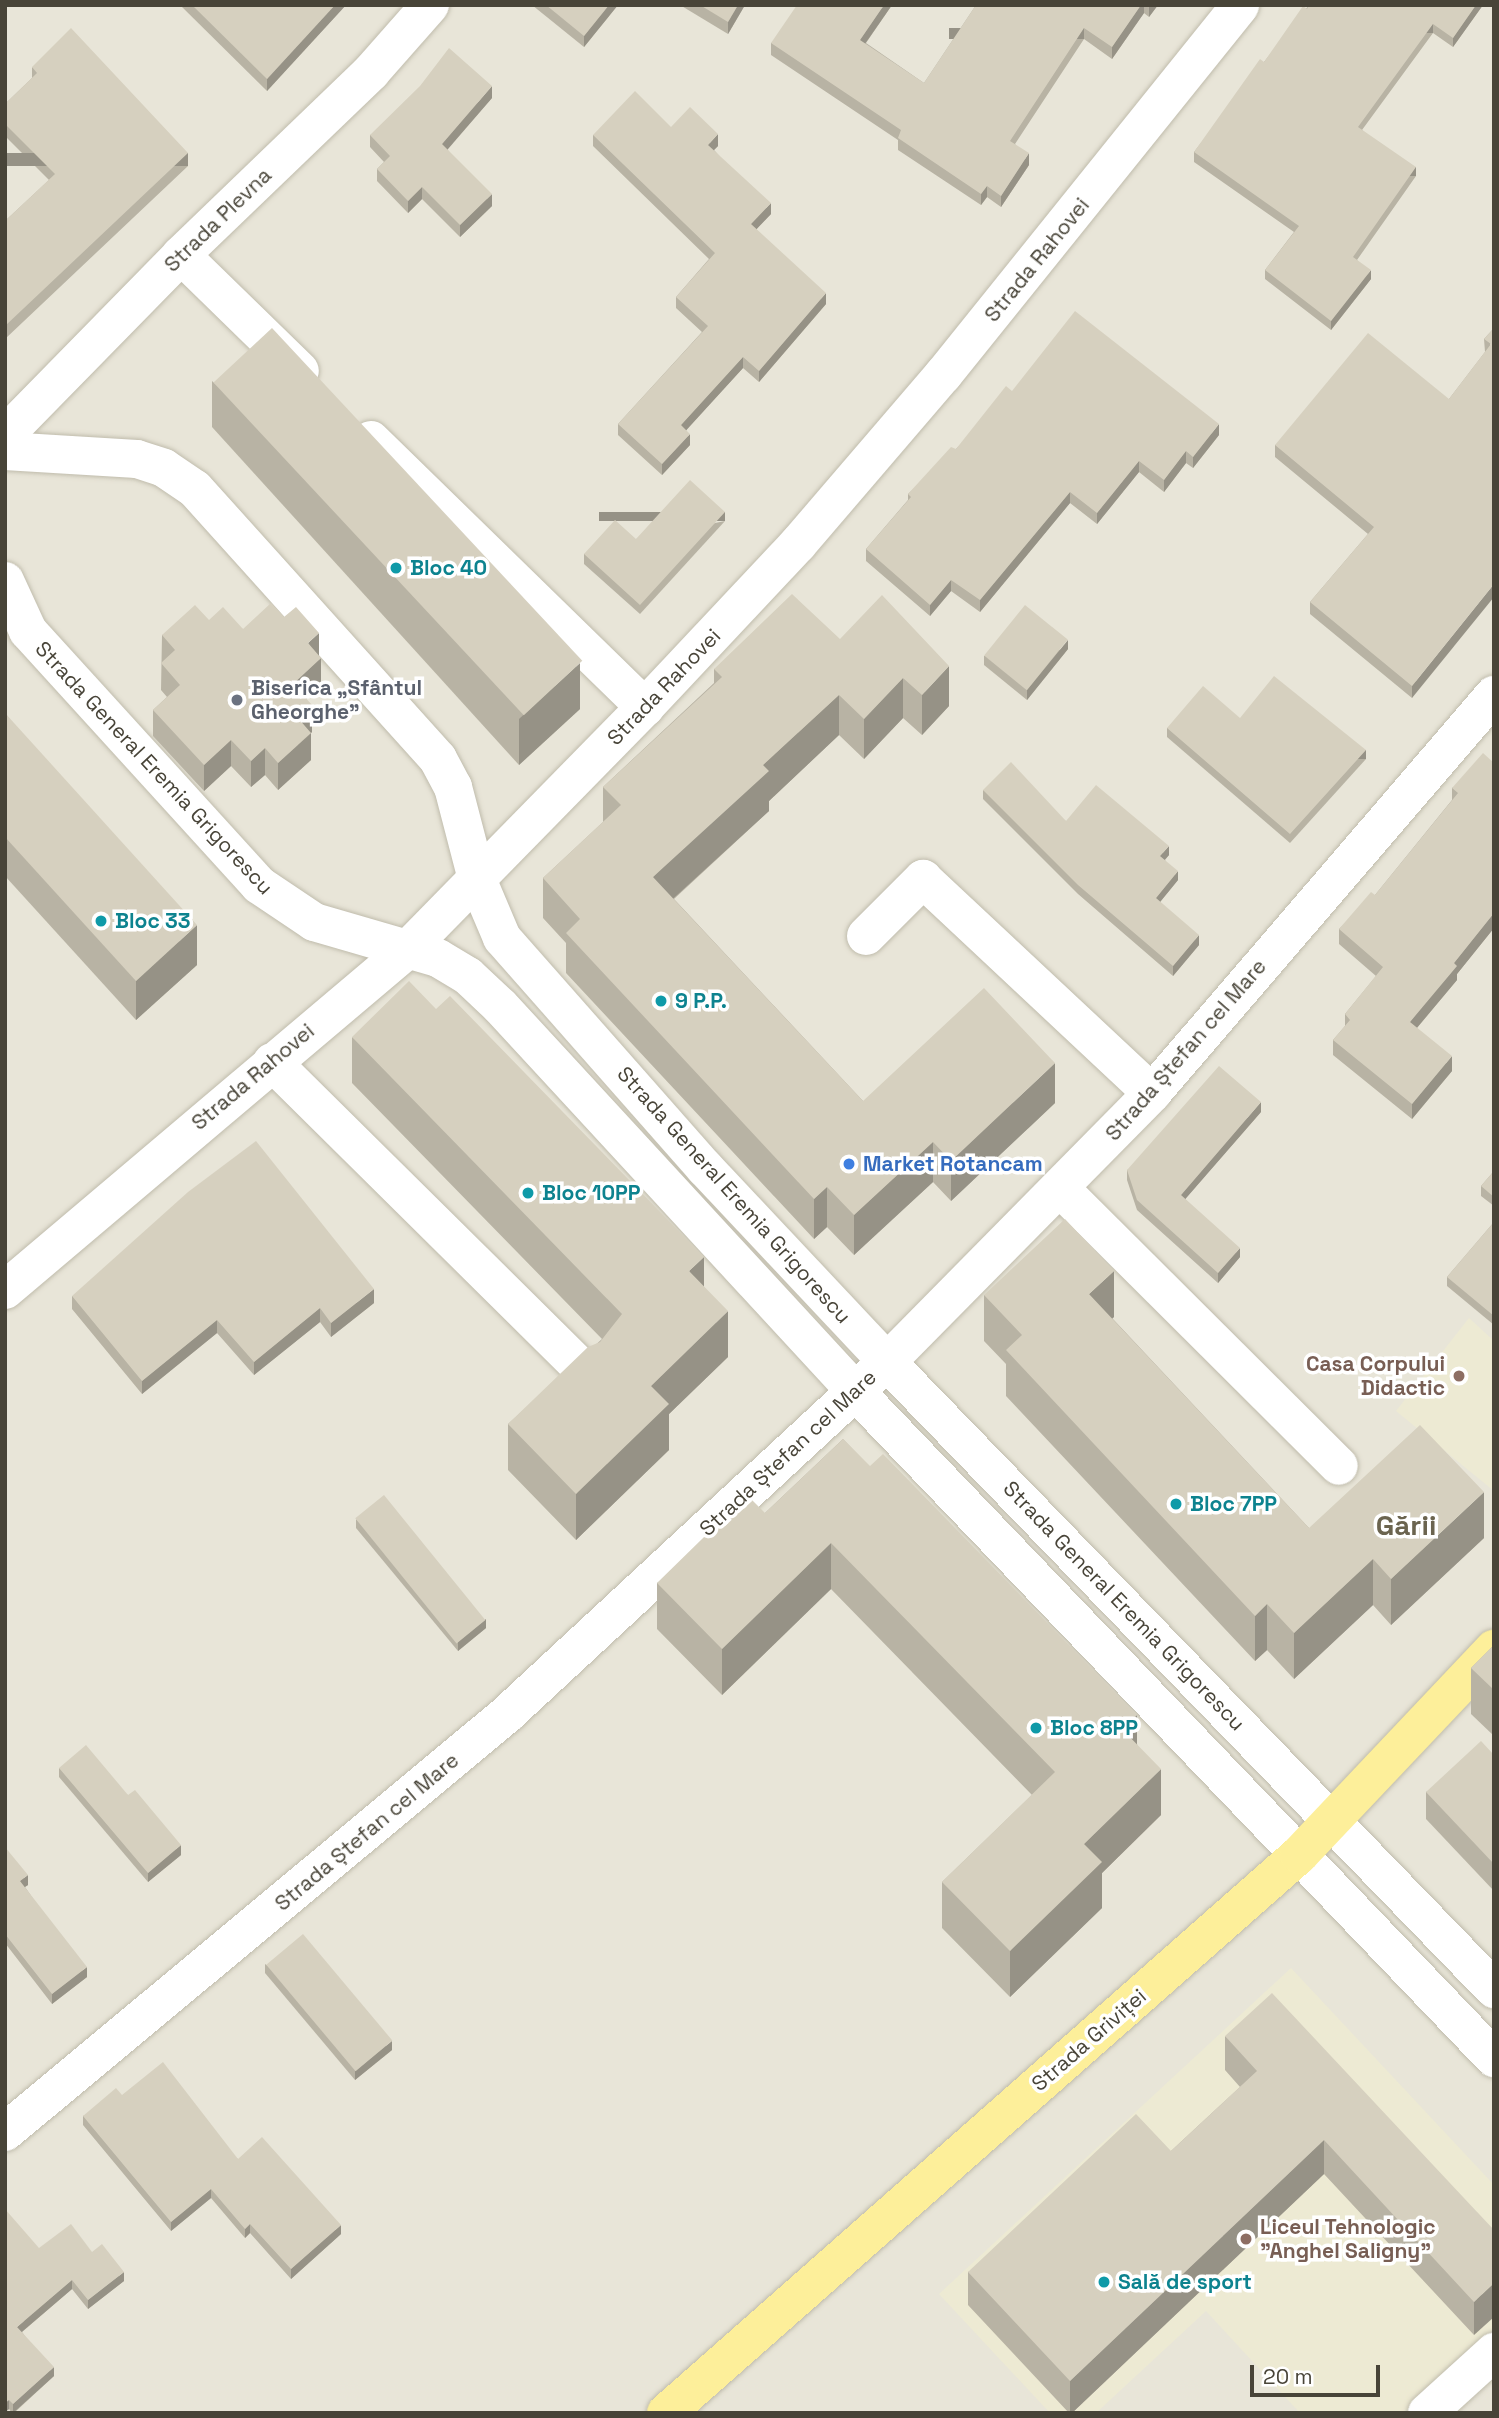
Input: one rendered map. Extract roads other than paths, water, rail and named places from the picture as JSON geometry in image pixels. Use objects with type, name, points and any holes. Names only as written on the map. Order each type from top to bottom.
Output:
[{"type":"main road","name":"Strada Griviței","points":[[666,2413],[1299,1855],[1494,1649]]},
{"type":"street","name":"Strada Plevna","points":[[5,435],[181,255],[371,72],[430,5]]},
{"type":"street","name":"Strada Rahovei","points":[[5,1290],[408,949],[645,707],[798,544],[943,374],[1240,5]]},
{"type":"street","points":[[181,255],[645,707]]},
{"type":"street","name":"Strada General Eremia Grigorescu","points":[[5,451],[137,459],[164,468],[195,489],[438,759],[453,787],[477,879],[502,938],[705,1168],[887,1362],[1334,1821],[1494,1990]]},
{"type":"street","name":"Strada General Eremia Grigorescu","points":[[5,582],[28,631],[259,885],[314,922],[438,958],[468,975],[500,1006],[855,1391],[1494,2058]]},
{"type":"street","name":"Strada Ștefan cel Mare","points":[[5,2132],[506,1715],[887,1362],[1061,1189],[1152,1093],[1494,695]]},
{"type":"street","points":[[866,936],[923,879],[1152,1093]]},
{"type":"street","points":[[272,1062],[585,1372]]},
{"type":"street","points":[[1061,1189],[1339,1466]]},
{"type":"street","points":[[1427,2413],[1494,2352]]},
{"type":"place","name":"Bloc 40","points":[[396,568]]},
{"type":"place","name":"Biserica „Sfântul Gheorghe\"","points":[[237,700]]},
{"type":"place","name":"Bloc 33","points":[[101,921]]},
{"type":"place","name":"9 P.P.","points":[[661,1001]]},
{"type":"place","name":"Market Rotancam","points":[[849,1164]]},
{"type":"place","name":"Bloc 10PP","points":[[528,1193]]},
{"type":"place","name":"Casa Corpului Didactic","points":[[1459,1376]]},
{"type":"place","name":"Bloc 7PP","points":[[1176,1504]]},
{"type":"place","name":"Bloc 8PP","points":[[1036,1728]]},
{"type":"place","name":"Liceul Tehnologic \"Anghel Saligny\"","points":[[1246,2239]]},
{"type":"place","name":"Sală de sport","points":[[1104,2282]]},
{"type":"district","name":"Gării","points":[[1406,1525]]}]
